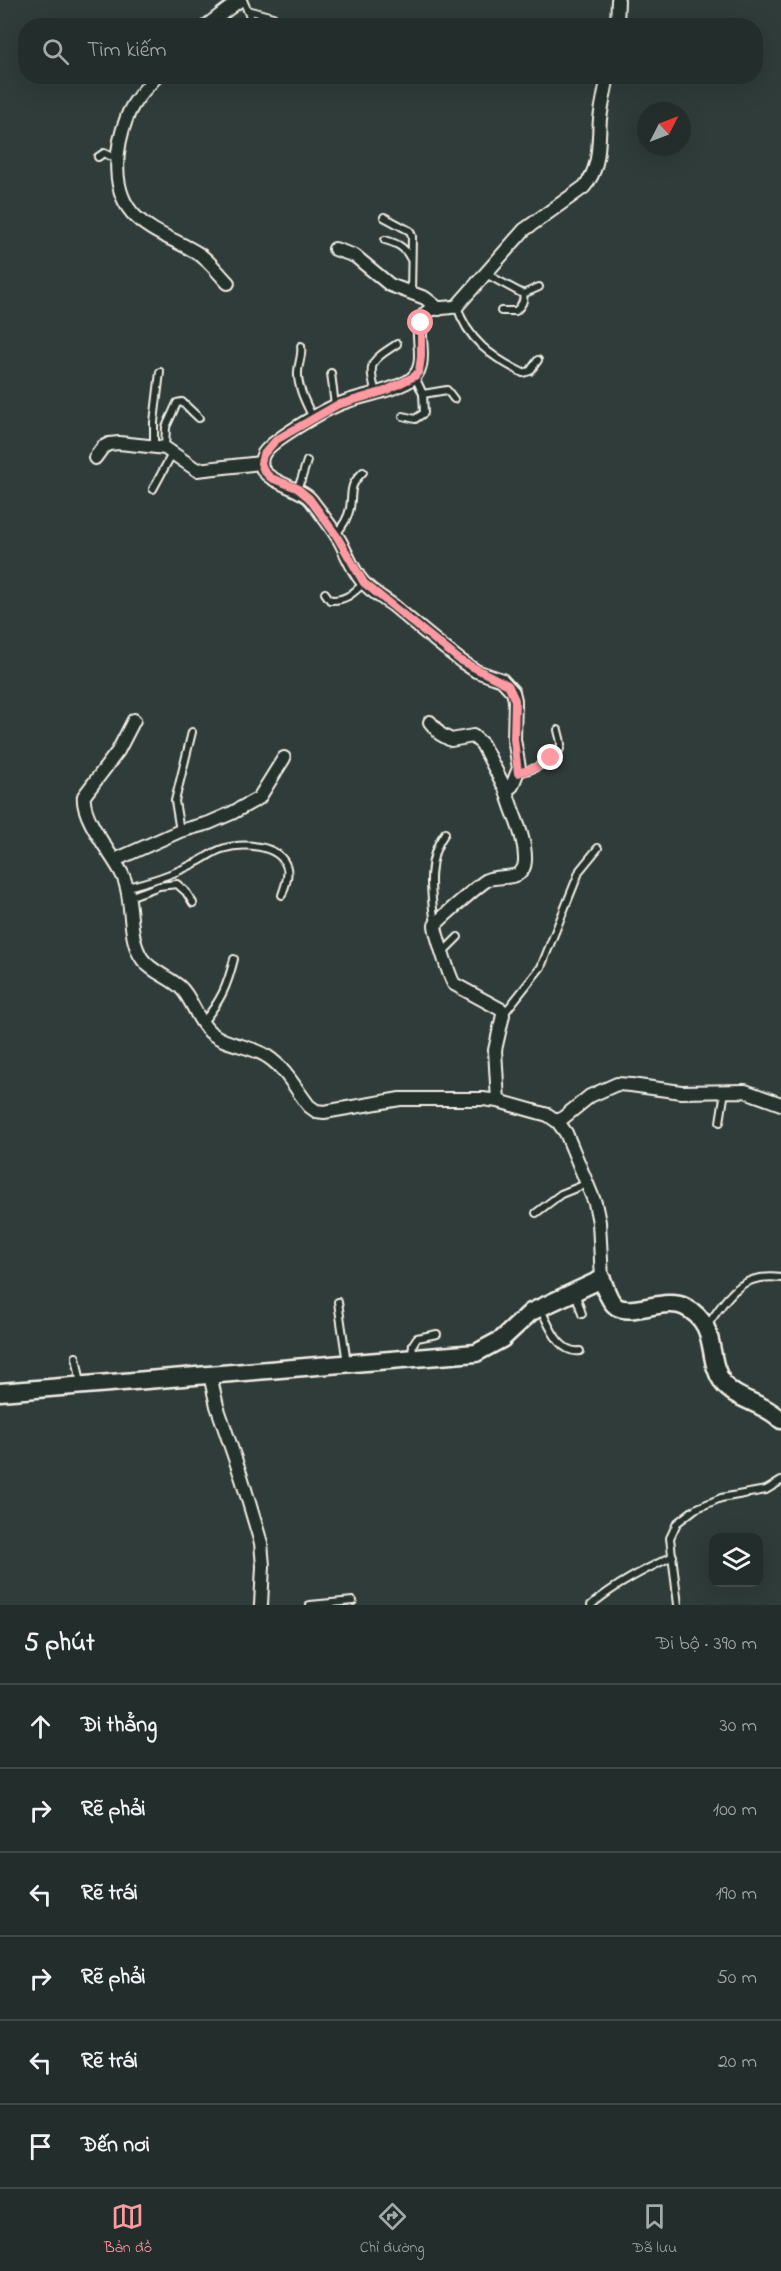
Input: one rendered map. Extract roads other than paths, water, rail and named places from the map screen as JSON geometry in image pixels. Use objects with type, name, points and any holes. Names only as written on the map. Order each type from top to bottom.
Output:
[{"type":"street","points":[[218,18],[241,0]]},
{"type":"street","points":[[617,18],[618,0]]},
{"type":"street","points":[[150,84],[134,103],[127,117],[119,145],[118,183],[124,200],[135,216],[150,227],[201,255],[228,283]]},
{"type":"street","points":[[506,790],[512,786],[518,773],[514,739],[515,700],[508,685],[461,661],[364,583],[336,535],[309,498],[297,488],[271,478],[264,471],[261,463],[268,447],[335,406],[408,382],[415,376],[419,371],[421,357],[422,318],[430,310],[458,306],[524,230],[584,187],[592,178],[596,166],[601,111],[606,84]]},
{"type":"street","points":[[336,249],[355,256],[390,285],[425,298],[439,309]]},
{"type":"street","points":[[95,458],[103,447],[119,443],[164,449],[197,470],[261,463]]},
{"type":"street","points":[[134,720],[118,751],[84,796],[83,804],[115,860],[128,892],[133,930],[138,952],[143,961],[183,990],[202,1023],[217,1037],[268,1057],[309,1106],[316,1111],[324,1112],[413,1098],[498,1101],[548,1115],[558,1122],[566,1133],[595,1203],[599,1222],[602,1279],[611,1299],[617,1307],[626,1309],[669,1304],[682,1305],[694,1312],[710,1336],[719,1375],[724,1384],[732,1391],[764,1406],[781,1420]]},
{"type":"street","points":[[430,722],[440,734],[451,740],[473,736],[482,744],[506,790],[521,834],[525,861],[523,868],[513,877],[486,880],[435,925],[435,931],[454,984],[502,1010],[503,1015],[495,1050],[498,1101]]},
{"type":"street","points":[[115,860],[180,831],[209,823],[259,798],[284,759]]},
{"type":"street","points":[[558,1122],[590,1096],[617,1084],[681,1092],[745,1091],[781,1104]]},
{"type":"street","points":[[0,1392],[476,1353],[502,1339],[533,1312],[602,1279]]},
{"type":"street","points":[[210,1375],[217,1406],[261,1543],[263,1566],[261,1605]]},
{"type":"lane","points":[[241,0],[251,18]]},
{"type":"lane","points":[[247,10],[273,17]]},
{"type":"lane","points":[[98,157],[104,153],[118,160]]},
{"type":"lane","points":[[384,217],[410,231],[412,236],[411,293]]},
{"type":"lane","points":[[385,240],[407,251],[411,261]]},
{"type":"lane","points":[[486,274],[523,294]]},
{"type":"lane","points":[[523,294],[539,287]]},
{"type":"lane","points":[[501,311],[516,310],[521,306],[523,294]]},
{"type":"lane","points":[[458,306],[461,318],[473,340],[486,351],[523,373],[530,371],[538,360]]},
{"type":"lane","points":[[376,394],[370,372],[372,363],[397,344]]},
{"type":"lane","points":[[301,346],[297,375],[301,392],[313,419]]},
{"type":"lane","points":[[160,372],[154,422],[164,449]]},
{"type":"lane","points":[[331,373],[335,406]]},
{"type":"lane","points":[[403,416],[415,419],[424,414],[423,394],[415,376]]},
{"type":"lane","points":[[423,394],[447,390],[454,399]]},
{"type":"lane","points":[[153,489],[164,449],[166,427],[177,403],[182,402],[199,418]]},
{"type":"lane","points":[[297,488],[308,460]]},
{"type":"lane","points":[[336,535],[344,525],[350,507],[350,489],[363,472]]},
{"type":"lane","points":[[325,593],[330,600],[345,599],[364,583]]},
{"type":"lane","points":[[518,773],[537,767],[558,752],[561,744],[558,730]]},
{"type":"lane","points":[[180,831],[175,801],[192,732]]},
{"type":"lane","points":[[435,925],[430,883],[433,858],[439,841],[445,833]]},
{"type":"lane","points":[[128,892],[193,865],[220,849],[242,845],[264,848],[276,854],[284,862],[287,879],[282,895]]},
{"type":"lane","points":[[503,1015],[541,967],[579,870],[598,848]]},
{"type":"lane","points":[[128,892],[177,884],[193,903]]},
{"type":"lane","points":[[443,952],[458,937]]},
{"type":"lane","points":[[202,1023],[219,1002],[226,988],[234,959]]},
{"type":"lane","points":[[720,1122],[725,1090]]},
{"type":"lane","points":[[536,1212],[561,1194],[587,1183]]},
{"type":"lane","points":[[706,1327],[736,1288],[751,1279],[766,1276],[781,1278]]},
{"type":"lane","points":[[575,1292],[582,1314]]},
{"type":"lane","points":[[339,1302],[347,1364]]},
{"type":"lane","points":[[533,1312],[565,1348],[575,1352],[580,1351]]},
{"type":"lane","points":[[411,1359],[413,1344],[417,1338],[437,1334]]},
{"type":"lane","points":[[76,1357],[81,1385]]},
{"type":"lane","points":[[678,1605],[670,1538],[677,1522],[695,1509],[721,1498],[766,1490],[781,1481]]},
{"type":"lane","points":[[591,1605],[639,1572],[673,1556]]},
{"type":"lane","points":[[310,1605],[353,1600]]}]
